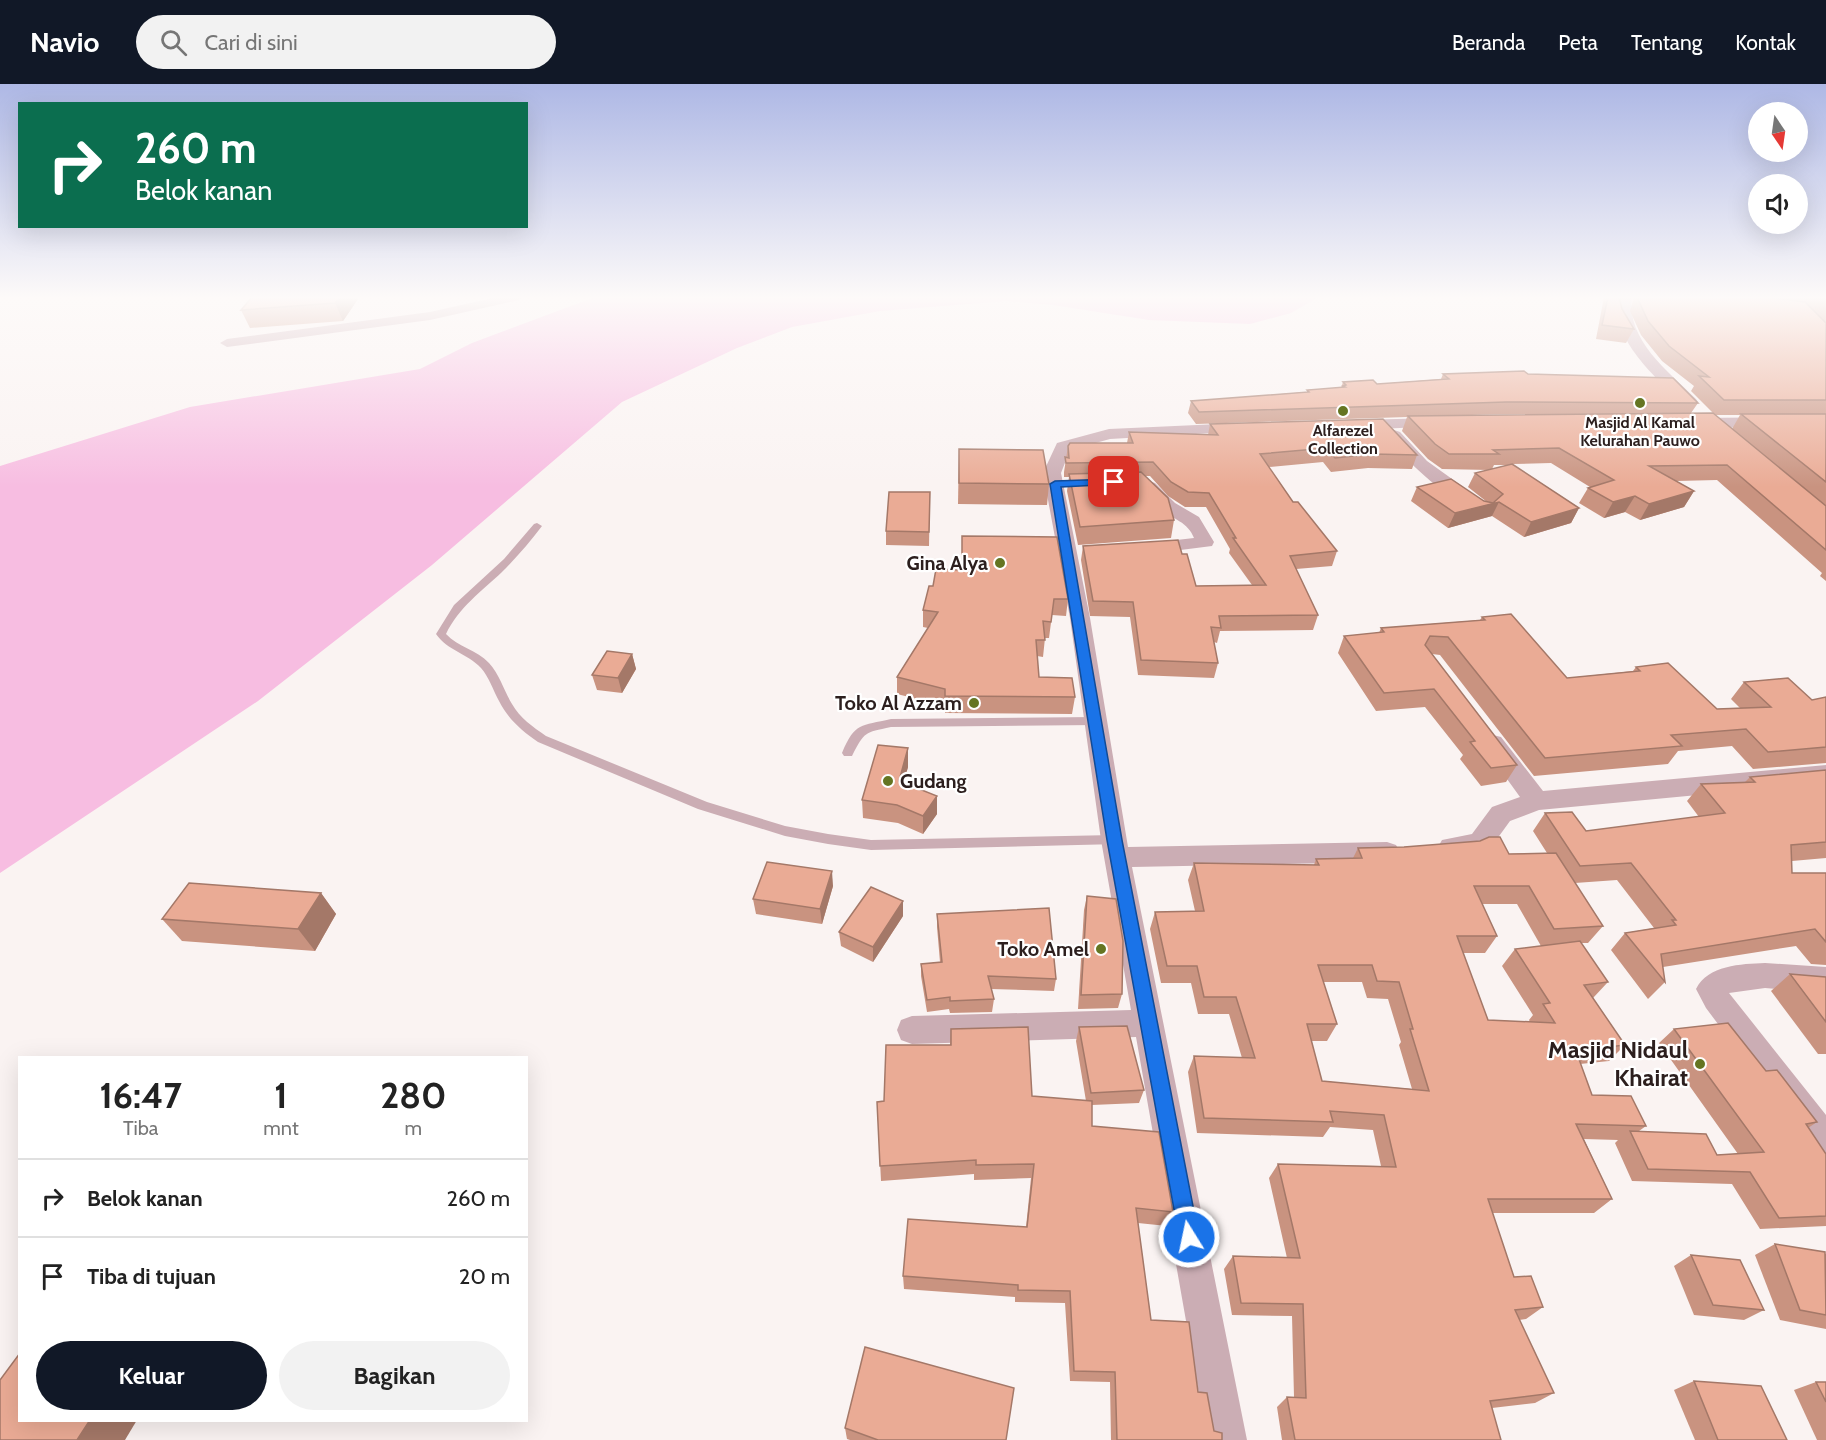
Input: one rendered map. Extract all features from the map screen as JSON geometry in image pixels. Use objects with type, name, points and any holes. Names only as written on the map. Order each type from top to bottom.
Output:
[{"type":"street","points":[[1653,360],[1728,438]]},
{"type":"street","points":[[1339,426],[1456,422]]},
{"type":"street","points":[[1676,423],[1826,422]]},
{"type":"street","points":[[1384,425],[1429,472],[1485,510]]},
{"type":"street","points":[[1227,1440],[1117,849],[1096,721],[1077,552],[1066,484],[1052,473],[1063,447],[1074,442],[1109,434],[1259,428]]},
{"type":"street","points":[[1129,549],[1205,543],[1202,530],[1194,521],[1165,504],[1144,482],[1134,481]]},
{"type":"street","points":[[1480,726],[1537,801]]},
{"type":"street","points":[[1117,849],[1421,849],[1480,843],[1501,814],[1537,801],[1826,774]]},
{"type":"street","points":[[1826,980],[1735,977],[1718,981],[1711,989],[1716,999],[1826,1140]]},
{"type":"street","points":[[912,1030],[1149,1023]]},
{"type":"lane","points":[[537,526],[518,550],[465,599],[446,622],[441,634],[448,644],[478,659],[489,670],[507,705],[522,725],[542,739],[723,814],[837,842],[871,845],[1117,849]]},
{"type":"lane","points":[[848,753],[855,736],[876,725],[941,721],[1096,721]]},
{"type":"shaded area","points":[[437,360],[711,360],[622,402],[432,565],[258,701],[0,873],[0,466],[190,407],[420,369]]},
{"type":"building","points":[[1687,360],[1826,360],[1826,400],[1724,400],[1699,376],[1709,377]]},
{"type":"building","points":[[1524,371],[1528,374],[1673,378],[1698,403],[1506,402],[1199,412],[1191,401],[1309,392],[1307,390],[1345,387],[1343,382],[1373,380],[1377,384],[1449,379],[1443,374]]},
{"type":"building","points":[[1713,413],[1826,506],[1826,550],[1727,465],[1649,466],[1694,491],[1649,504],[1635,496],[1613,502],[1588,488],[1614,480],[1559,448],[1493,450],[1499,454],[1449,454],[1435,444],[1408,416]]},
{"type":"building","points":[[1741,414],[1826,414],[1826,482]]},
{"type":"building","points":[[1383,419],[1417,455],[1373,454],[1335,458],[1327,448],[1260,454],[1293,502],[1298,502],[1337,551],[1290,556],[1318,615],[1219,616],[1221,628],[1211,627],[1218,663],[1141,660],[1133,602],[1093,601],[1083,546],[1178,540],[1182,554],[1187,554],[1196,586],[1266,585],[1233,538],[1236,538],[1209,493],[1188,492],[1171,482],[1153,462],[1066,463],[1065,457],[1069,458],[1070,443],[1133,443],[1129,432],[1218,435],[1210,424]]},
{"type":"building","points":[[959,449],[1043,450],[1049,484],[959,483]]},
{"type":"building","points":[[1512,464],[1579,508],[1531,522],[1499,502],[1455,513],[1417,487],[1451,479],[1484,501],[1493,503],[1503,494],[1475,473]]},
{"type":"building","points":[[1141,472],[1168,498],[1174,520],[1080,527],[1069,474]]},
{"type":"building","points":[[889,492],[930,492],[929,532],[886,531]]},
{"type":"building","points":[[962,536],[1057,537],[1068,599],[1054,599],[1051,622],[1043,621],[1045,640],[1036,640],[1039,677],[1072,678],[1075,697],[945,696],[945,689],[897,677],[938,612],[923,610],[929,586],[933,586],[936,569],[962,570]]},
{"type":"building","points":[[1511,614],[1567,678],[1640,671],[1636,667],[1668,663],[1717,709],[1771,707],[1744,682],[1788,678],[1812,700],[1826,697],[1826,747],[1768,752],[1746,729],[1671,735],[1682,746],[1545,758],[1448,637],[1430,636],[1425,645],[1517,765],[1491,768],[1470,742],[1475,741],[1434,689],[1384,693],[1344,636],[1384,632],[1381,628],[1485,620],[1482,617]]},
{"type":"building","points":[[607,651],[632,654],[618,678],[592,675]]},
{"type":"building","points":[[878,745],[908,748],[899,781],[937,796],[923,816],[897,805],[862,800]]},
{"type":"building","points":[[1826,770],[1826,842],[1791,845],[1792,873],[1826,873],[1826,942],[1815,929],[1661,954],[1665,982],[1625,933],[1676,925],[1672,920],[1676,920],[1631,863],[1580,866],[1545,813],[1572,812],[1586,831],[1725,813],[1701,784],[1755,782],[1750,777]]},
{"type":"building","points":[[1489,837],[1500,837],[1509,854],[1556,853],[1603,926],[1554,929],[1529,886],[1474,886],[1497,936],[1457,936],[1488,1020],[1555,1023],[1543,1004],[1550,1003],[1515,949],[1580,941],[1608,982],[1584,985],[1625,1045],[1576,1051],[1592,1095],[1631,1096],[1646,1126],[1576,1124],[1612,1199],[1488,1199],[1514,1277],[1531,1276],[1543,1307],[1515,1310],[1554,1393],[1490,1401],[1501,1440],[1295,1440],[1287,1397],[1306,1398],[1303,1304],[1241,1303],[1233,1256],[1300,1258],[1278,1164],[1396,1167],[1384,1115],[1330,1111],[1333,1122],[1204,1118],[1194,1056],[1255,1058],[1236,997],[1204,997],[1197,966],[1167,966],[1155,912],[1204,911],[1194,863],[1319,865],[1316,859],[1362,858],[1358,848],[1480,841]],"holes":[[[1318,965],[1372,965],[1377,981],[1399,982],[1413,1029],[1410,1029],[1429,1091],[1322,1081],[1307,1024],[1337,1024]]]},
{"type":"building","points":[[767,862],[832,871],[820,909],[753,899]]},
{"type":"building","points":[[189,883],[321,893],[298,929],[162,919]]},
{"type":"building","points":[[871,887],[903,901],[873,947],[839,932]]},
{"type":"building","name":"Toko Amel","points":[[1087,896],[1116,899],[1123,941],[1122,994],[1081,995]]},
{"type":"building","points":[[1049,908],[1056,979],[988,976],[994,999],[950,1001],[950,997],[927,1000],[921,964],[942,962],[937,914]]},
{"type":"building","points":[[1790,974],[1826,977],[1826,1022]]},
{"type":"building","points":[[1728,1023],[1766,1071],[1777,1070],[1817,1122],[1806,1124],[1826,1154],[1826,1216],[1779,1218],[1750,1172],[1648,1169],[1630,1131],[1706,1134],[1717,1155],[1764,1152],[1674,1029]]},
{"type":"building","points":[[1127,1026],[1144,1090],[1091,1093],[1079,1027]]},
{"type":"building","points":[[1028,1027],[1032,1096],[1092,1101],[1092,1126],[1159,1132],[1173,1212],[1136,1208],[1151,1320],[1189,1322],[1198,1392],[1207,1393],[1214,1431],[1222,1433],[1222,1440],[1117,1440],[1115,1372],[1074,1371],[1070,1291],[1018,1290],[1018,1285],[903,1276],[908,1219],[1027,1227],[1034,1164],[976,1165],[976,1160],[880,1166],[877,1102],[884,1101],[886,1045],[951,1045],[951,1029]]},
{"type":"building","points":[[1775,1244],[1825,1252],[1826,1315],[1800,1310]]},
{"type":"building","points":[[1691,1255],[1740,1260],[1764,1310],[1713,1305]]},
{"type":"building","points":[[865,1347],[1014,1388],[1006,1440],[878,1440],[845,1428]]},
{"type":"building","points":[[18,1356],[18,1422],[89,1422],[77,1440],[0,1440],[0,1380]]},
{"type":"building","points":[[1694,1381],[1761,1386],[1787,1440],[1718,1440]]},
{"type":"building","points":[[1816,1382],[1826,1382],[1826,1402]]},
{"type":"place","name":"Masjid Al Kamal Kelurahan Pauwo","points":[[1640,403]]},
{"type":"place","name":"Alfarezel Collection","points":[[1343,411]]},
{"type":"place","name":"Gina Alya","points":[[1000,563]]},
{"type":"place","name":"Toko Al Azzam","points":[[974,703]]},
{"type":"place","name":"Gudang","points":[[888,781]]},
{"type":"place","name":"Toko Amel","points":[[1101,949]]},
{"type":"place","name":"Masjid Nidaul Khairat","points":[[1700,1064]]},
{"type":"route","points":[[1114,482],[1055,484],[1080,618],[1114,840],[1123,877],[1189,1237]]}]
